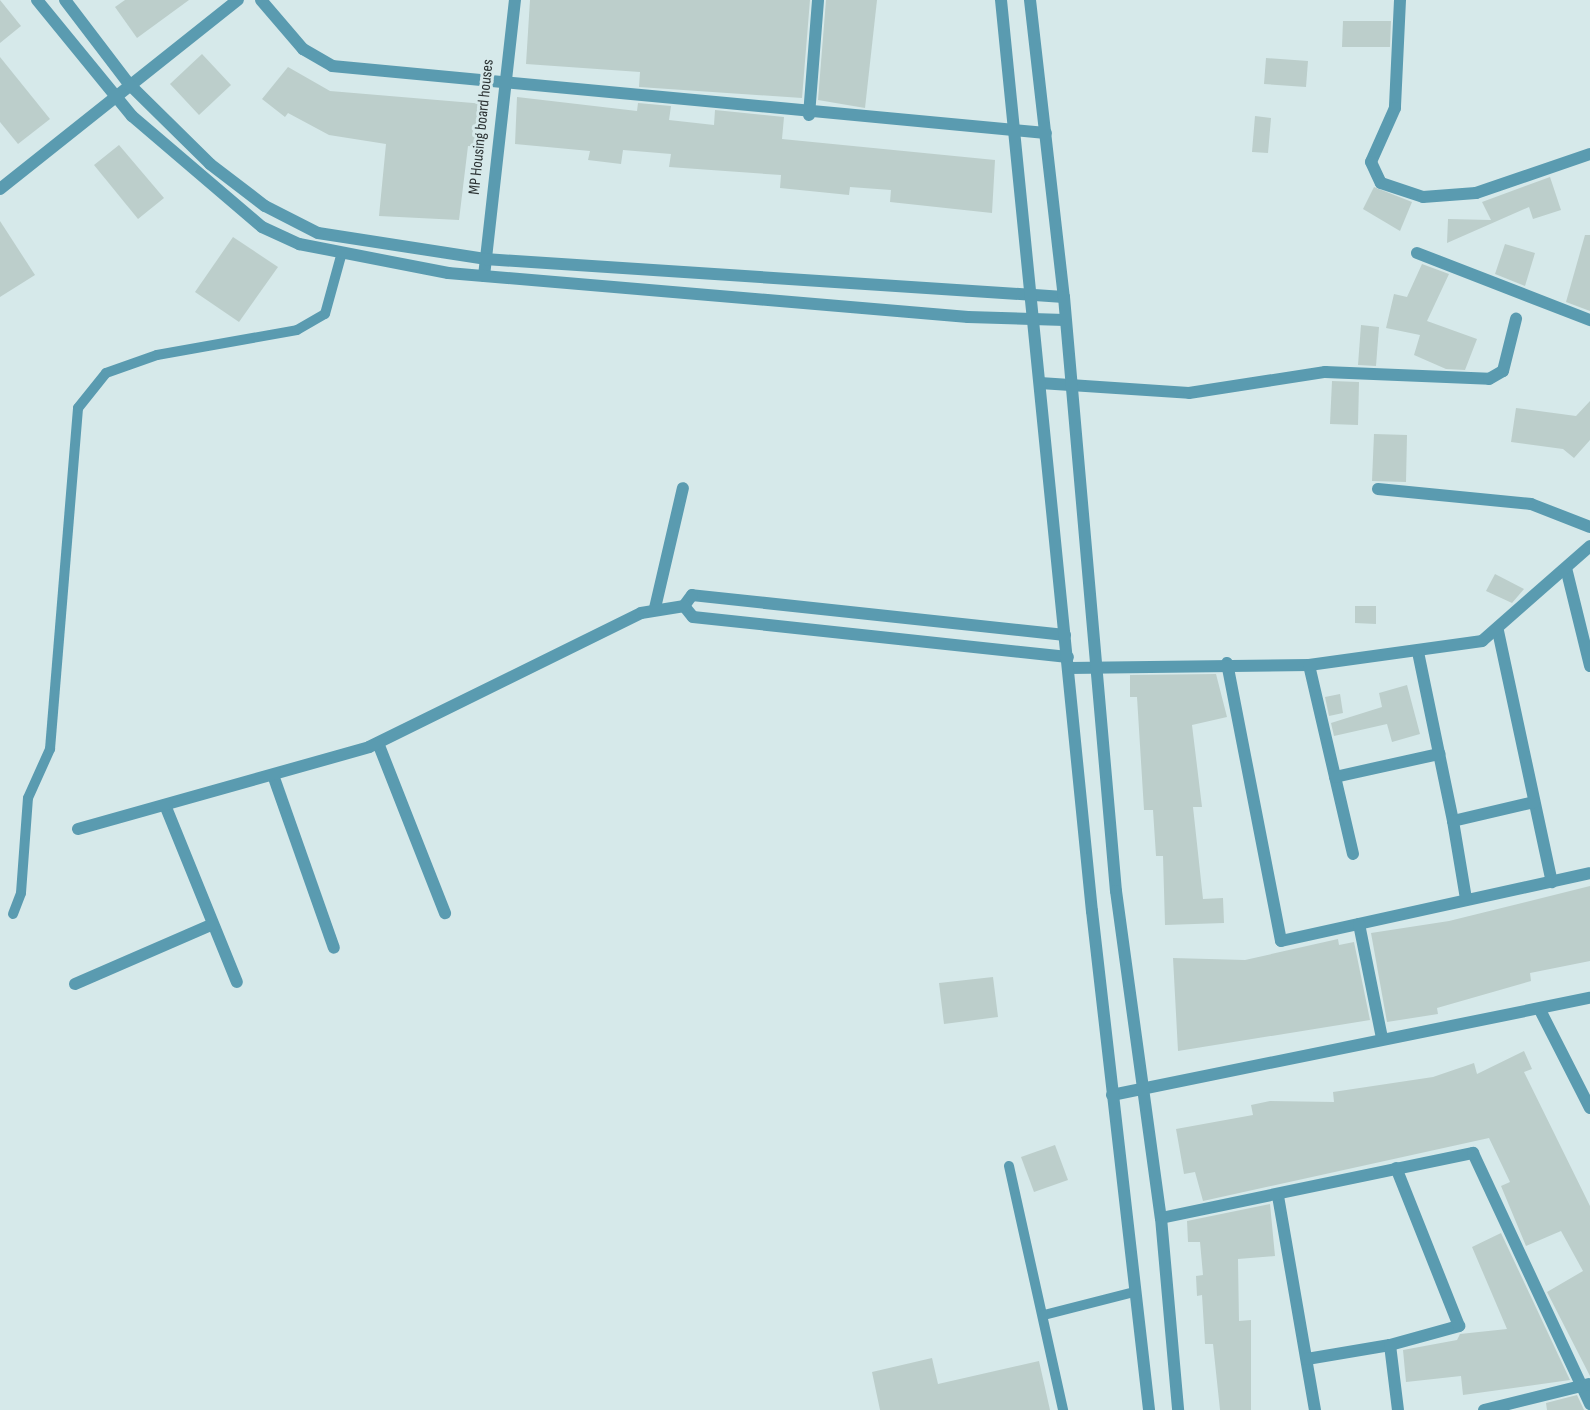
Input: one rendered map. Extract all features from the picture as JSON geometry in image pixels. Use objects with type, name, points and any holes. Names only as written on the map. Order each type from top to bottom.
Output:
[{"type":"street","points":[[38,0],[116,94],[182,161],[261,227],[341,256],[484,276],[1034,320],[1065,320]]},
{"type":"street","points":[[66,0],[129,84],[210,164],[301,226],[346,240],[485,259],[1064,297]]},
{"type":"street","points":[[0,189],[116,94],[238,0]]},
{"type":"street","points":[[261,0],[303,49],[332,66],[809,115],[1046,133]]},
{"type":"street","name":"MP Housing board houses","points":[[484,276],[503,82],[515,0]]},
{"type":"street","points":[[809,115],[818,0]]},
{"type":"street","points":[[1001,0],[1033,296],[1112,1095],[1149,1410]]},
{"type":"street","points":[[1030,0],[1064,297],[1093,665],[1140,1089],[1161,1218],[1178,1410]]},
{"type":"street","points":[[1400,0],[1393,120],[1371,162],[1381,183],[1423,196],[1476,193],[1590,154]]},
{"type":"street","points":[[1417,253],[1590,320]]},
{"type":"street","points":[[1040,383],[1069,383],[1189,393],[1325,372],[1489,379],[1503,371],[1516,319]]},
{"type":"street","points":[[655,608],[683,488]]},
{"type":"street","points":[[1378,489],[1531,504],[1590,527]]},
{"type":"street","points":[[684,606],[693,617],[1093,665],[1227,663],[1309,665],[1418,652],[1482,641],[1498,631],[1590,546]]},
{"type":"street","points":[[1566,568],[1590,666]]},
{"type":"street","points":[[684,606],[692,595],[1065,635]]},
{"type":"street","points":[[78,829],[273,775],[378,743],[655,608],[684,606]]},
{"type":"street","points":[[1498,631],[1552,882]]},
{"type":"street","points":[[1418,652],[1453,821],[1466,899]]},
{"type":"street","points":[[1227,663],[1281,941],[1590,873]]},
{"type":"street","points":[[1309,665],[1353,854]]},
{"type":"street","points":[[378,743],[445,913]]},
{"type":"street","points":[[1335,777],[1439,754]]},
{"type":"street","points":[[273,775],[334,948]]},
{"type":"street","points":[[1453,821],[1534,802]]},
{"type":"street","points":[[165,805],[237,982]]},
{"type":"street","points":[[75,984],[213,924]]},
{"type":"street","points":[[1359,924],[1382,1038]]},
{"type":"street","points":[[1112,1095],[1382,1038],[1540,1010],[1590,998]]},
{"type":"street","points":[[1540,1010],[1590,1108]]},
{"type":"street","points":[[1161,1218],[1278,1196],[1396,1168],[1473,1153],[1586,1385],[1590,1404]]},
{"type":"street","points":[[1307,1359],[1390,1346],[1459,1326],[1396,1168]]},
{"type":"street","points":[[1278,1196],[1315,1410]]},
{"type":"street","points":[[1390,1346],[1398,1410]]},
{"type":"street","points":[[1484,1410],[1586,1385]]},
{"type":"lane","points":[[12,915],[21,893],[28,798],[50,749],[78,408],[106,373],[157,355],[297,330],[325,314],[341,256]]},
{"type":"lane","points":[[1009,1166],[1044,1315],[1063,1410]]},
{"type":"lane","points":[[1044,1315],[1134,1292]]},
{"type":"building","points":[[0,0],[21,26],[0,43]]},
{"type":"building","points":[[125,0],[189,0],[137,38],[115,7]]},
{"type":"building","points":[[530,0],[810,0],[802,98],[639,87],[640,72],[526,64]]},
{"type":"building","points":[[826,0],[877,0],[865,108],[818,100]]},
{"type":"building","points":[[1343,21],[1391,21],[1390,47],[1342,47]]},
{"type":"building","points":[[202,54],[231,85],[199,115],[170,84]]},
{"type":"building","points":[[0,57],[50,119],[18,144],[0,122]]},
{"type":"building","points":[[1266,58],[1308,61],[1306,87],[1264,84]]},
{"type":"building","points":[[288,67],[330,91],[485,104],[482,147],[468,146],[459,220],[379,216],[386,144],[329,135],[288,113],[285,117],[262,99]]},
{"type":"building","points":[[517,97],[637,111],[638,103],[671,106],[669,120],[714,125],[715,110],[784,117],[782,139],[995,160],[992,213],[890,202],[891,190],[850,187],[849,195],[780,188],[781,175],[669,167],[671,154],[623,150],[621,164],[588,160],[590,151],[515,144]]},
{"type":"building","points":[[1255,116],[1271,118],[1268,153],[1252,152]]},
{"type":"building","points":[[119,145],[164,198],[138,219],[94,165]]},
{"type":"building","points":[[1550,177],[1561,210],[1533,219],[1529,207],[1447,243],[1448,219],[1491,220],[1482,202]]},
{"type":"building","points":[[1374,187],[1412,202],[1400,231],[1363,209]]},
{"type":"building","points":[[0,221],[35,275],[0,297]]},
{"type":"building","points":[[1585,235],[1590,235],[1590,311],[1566,302]]},
{"type":"building","points":[[233,237],[278,267],[239,322],[195,292]]},
{"type":"building","points":[[1505,244],[1535,253],[1525,286],[1495,274]]},
{"type":"building","points":[[1422,264],[1449,274],[1427,321],[1477,339],[1465,370],[1446,369],[1414,355],[1420,335],[1386,328],[1394,294],[1407,297]]},
{"type":"building","points":[[1361,325],[1379,327],[1376,366],[1358,365]]},
{"type":"building","points":[[1332,381],[1359,382],[1358,425],[1330,424]]},
{"type":"building","points":[[1590,401],[1590,440],[1574,458],[1563,449],[1511,442],[1516,408],[1576,416]]},
{"type":"building","points":[[1374,434],[1407,435],[1406,482],[1372,481]]},
{"type":"building","points":[[1495,574],[1524,589],[1512,603],[1486,591]]},
{"type":"building","points":[[1355,606],[1376,606],[1376,624],[1355,623]]},
{"type":"building","points":[[1216,674],[1227,717],[1192,725],[1202,807],[1193,807],[1203,899],[1223,898],[1224,923],[1165,925],[1163,856],[1156,856],[1153,810],[1144,810],[1137,697],[1130,697],[1130,675]]},
{"type":"building","points":[[1407,685],[1420,734],[1392,742],[1387,724],[1334,736],[1331,723],[1382,707],[1379,693]]},
{"type":"building","points":[[1340,694],[1343,713],[1329,716],[1325,697]]},
{"type":"building","points":[[1590,886],[1590,961],[1530,973],[1531,981],[1437,1008],[1438,1014],[1387,1022],[1371,933],[1449,921]]},
{"type":"building","points":[[1338,939],[1339,945],[1354,942],[1370,1020],[1178,1051],[1173,958],[1245,960]]},
{"type":"building","points":[[993,977],[998,1017],[944,1024],[939,983]]},
{"type":"building","points":[[1524,1051],[1532,1069],[1524,1072],[1590,1206],[1590,1376],[1547,1292],[1583,1271],[1561,1231],[1526,1246],[1501,1186],[1510,1182],[1489,1138],[1203,1201],[1195,1172],[1184,1174],[1176,1129],[1253,1115],[1251,1105],[1270,1101],[1334,1102],[1333,1092],[1433,1077],[1474,1063],[1477,1074]]},
{"type":"building","points":[[1055,1145],[1068,1180],[1034,1192],[1021,1157]]},
{"type":"building","points":[[1270,1204],[1275,1256],[1238,1259],[1239,1321],[1251,1320],[1251,1410],[1220,1410],[1213,1344],[1205,1344],[1202,1295],[1197,1296],[1196,1276],[1203,1275],[1200,1242],[1188,1242],[1187,1221]]},
{"type":"building","points":[[1501,1233],[1570,1380],[1463,1395],[1461,1376],[1406,1382],[1403,1350],[1457,1340],[1460,1334],[1507,1329],[1472,1247]]},
{"type":"building","points":[[932,1358],[938,1384],[1039,1361],[1050,1410],[880,1410],[872,1372]]},
{"type":"building","points":[[1577,1395],[1584,1410],[1547,1410],[1546,1403]]}]
